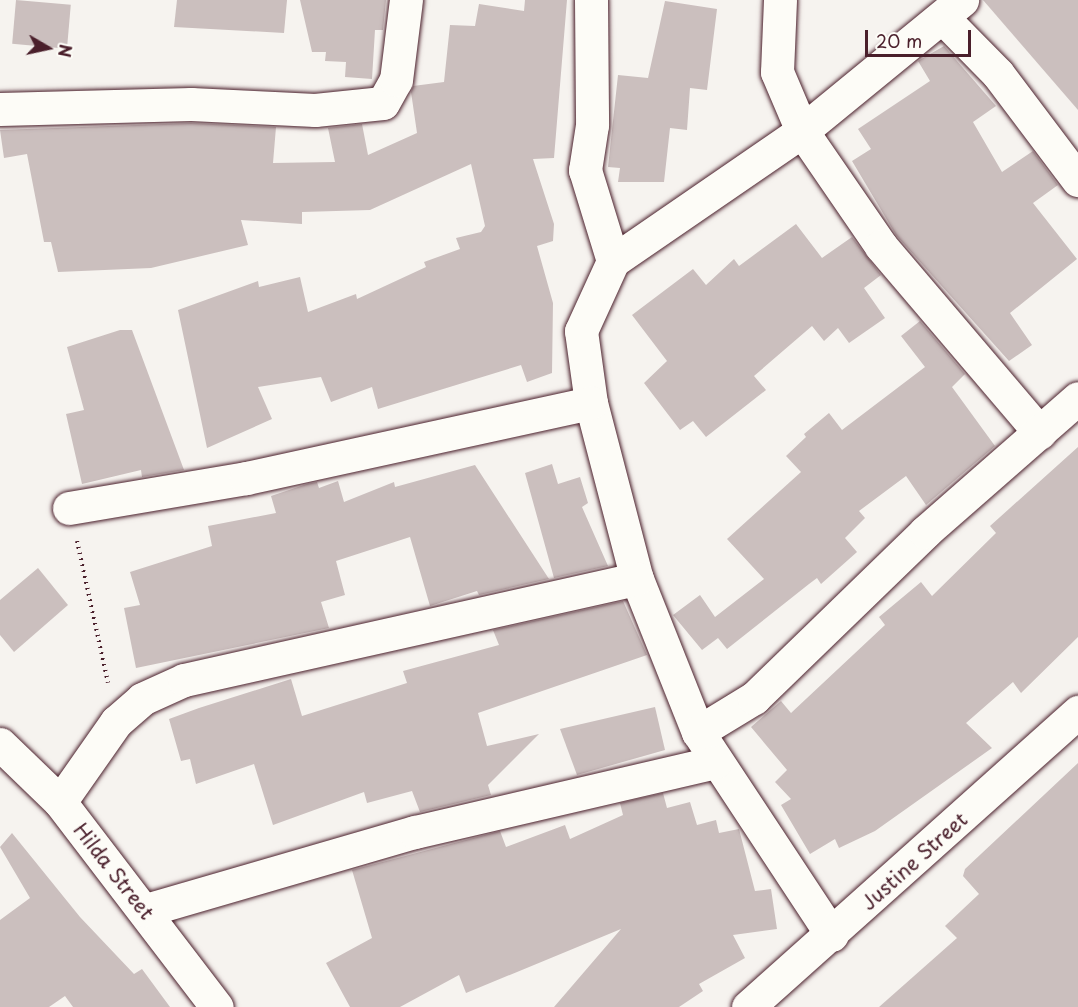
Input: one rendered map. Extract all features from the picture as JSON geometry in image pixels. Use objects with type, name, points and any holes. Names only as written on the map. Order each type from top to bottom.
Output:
[{"type":"street","points":[[0,109],[191,104],[315,110],[384,103],[396,80],[406,0]]},
{"type":"street","points":[[591,0],[592,125],[585,170],[613,261]]},
{"type":"street","points":[[780,0],[777,72],[802,131],[881,246],[1040,433]]},
{"type":"street","points":[[832,935],[715,762],[699,732],[637,579],[591,403],[581,331],[613,261],[802,131],[952,10],[1078,180]]},
{"type":"street","points":[[699,732],[754,698],[925,532],[1078,398]]},
{"type":"street","points":[[69,508],[246,478],[591,403]]},
{"type":"street","points":[[60,802],[116,722],[142,699],[184,680],[637,579]]},
{"type":"street","name":"Justine Street","points":[[748,1007],[832,935],[1078,712]]},
{"type":"street","name":"Hilda Street","points":[[0,744],[60,802],[146,910],[217,1007]]},
{"type":"street","points":[[146,910],[415,832],[715,762]]},
{"type":"path","points":[[69,508],[116,722]]},
{"type":"building","points":[[16,0],[71,5],[67,49],[12,44]]},
{"type":"building","points":[[177,0],[287,0],[284,33],[174,27]]},
{"type":"building","points":[[300,0],[386,0],[383,30],[375,30],[372,79],[345,77],[346,62],[325,61],[326,52],[312,52]]},
{"type":"building","points":[[525,0],[567,0],[554,158],[533,159],[554,224],[553,241],[537,246],[553,303],[552,373],[527,382],[521,365],[378,409],[372,387],[331,402],[321,377],[258,387],[272,419],[207,448],[178,310],[258,281],[259,287],[300,277],[308,312],[356,294],[357,299],[426,267],[424,262],[460,249],[456,238],[481,232],[485,226],[471,164],[370,210],[302,212],[302,224],[241,220],[248,245],[151,268],[58,272],[51,242],[44,242],[27,154],[4,158],[0,130],[191,123],[276,127],[273,163],[335,162],[328,128],[362,124],[368,155],[417,133],[411,92],[413,86],[444,82],[450,25],[475,26],[479,4],[524,11]]},
{"type":"building","points":[[983,0],[1078,0],[1078,110],[1008,29]]},
{"type":"building","points":[[665,1],[717,9],[707,90],[690,88],[687,130],[670,128],[664,182],[618,182],[620,168],[608,167],[618,75],[648,78]]},
{"type":"building","points":[[944,46],[996,106],[973,122],[1002,172],[1033,151],[1058,185],[1033,203],[1077,259],[1010,313],[1032,345],[1009,361],[896,235],[852,161],[871,149],[858,129],[930,81],[918,61]]},
{"type":"building","points":[[796,224],[822,258],[852,237],[881,275],[864,288],[885,318],[849,343],[838,328],[824,341],[812,326],[754,376],[766,390],[706,437],[693,421],[680,430],[644,383],[667,361],[632,315],[693,269],[706,285],[734,259],[739,266]]},
{"type":"building","points":[[920,321],[965,374],[952,387],[995,446],[926,505],[906,476],[859,511],[865,518],[845,538],[857,552],[821,584],[817,578],[727,649],[718,638],[702,650],[673,615],[700,595],[715,617],[764,579],[727,539],[801,472],[786,456],[806,437],[804,434],[829,413],[842,430],[925,367],[901,336]]},
{"type":"building","points":[[120,330],[132,330],[184,470],[142,477],[141,470],[82,484],[66,414],[84,410],[67,347]]},
{"type":"building","points":[[1078,447],[1078,637],[1021,693],[1013,682],[966,723],[992,748],[875,831],[839,848],[835,839],[810,854],[781,805],[791,799],[775,782],[787,770],[751,727],[781,701],[791,713],[885,625],[879,617],[921,582],[932,596],[996,533],[990,526]]},
{"type":"building","points":[[552,464],[558,484],[580,477],[588,503],[582,507],[608,566],[554,578],[525,473]]},
{"type":"building","points":[[475,465],[549,579],[479,595],[477,591],[430,606],[410,537],[336,561],[345,595],[321,602],[329,628],[136,668],[124,608],[140,605],[130,572],[212,546],[208,526],[276,513],[271,496],[307,484],[317,482],[319,488],[338,481],[344,502],[394,482],[395,487]]},
{"type":"building","points":[[38,568],[68,605],[14,652],[0,635],[0,600]]},
{"type":"building","points":[[623,601],[647,655],[478,713],[487,746],[539,734],[488,785],[491,795],[420,812],[412,791],[367,803],[364,792],[273,825],[254,764],[196,784],[190,759],[181,761],[169,719],[199,708],[291,679],[302,716],[407,683],[403,671],[499,645],[493,630]]},
{"type":"building","points":[[655,707],[665,750],[577,775],[560,729]]},
{"type":"building","points":[[1078,763],[1078,1007],[879,1007],[957,938],[945,926],[979,894],[963,876],[965,869]]},
{"type":"building","points":[[663,793],[667,808],[690,802],[697,825],[716,820],[719,833],[739,829],[755,891],[771,889],[777,929],[733,935],[745,958],[699,984],[703,991],[679,1007],[554,1007],[621,929],[466,993],[459,975],[400,1007],[350,1007],[326,963],[372,938],[352,870],[500,831],[506,847],[565,825],[570,839],[623,815],[620,803]]},
{"type":"building","points":[[12,833],[80,917],[134,974],[142,969],[170,1007],[73,1007],[65,996],[49,1007],[0,1007],[0,920],[30,898],[0,847]]}]
